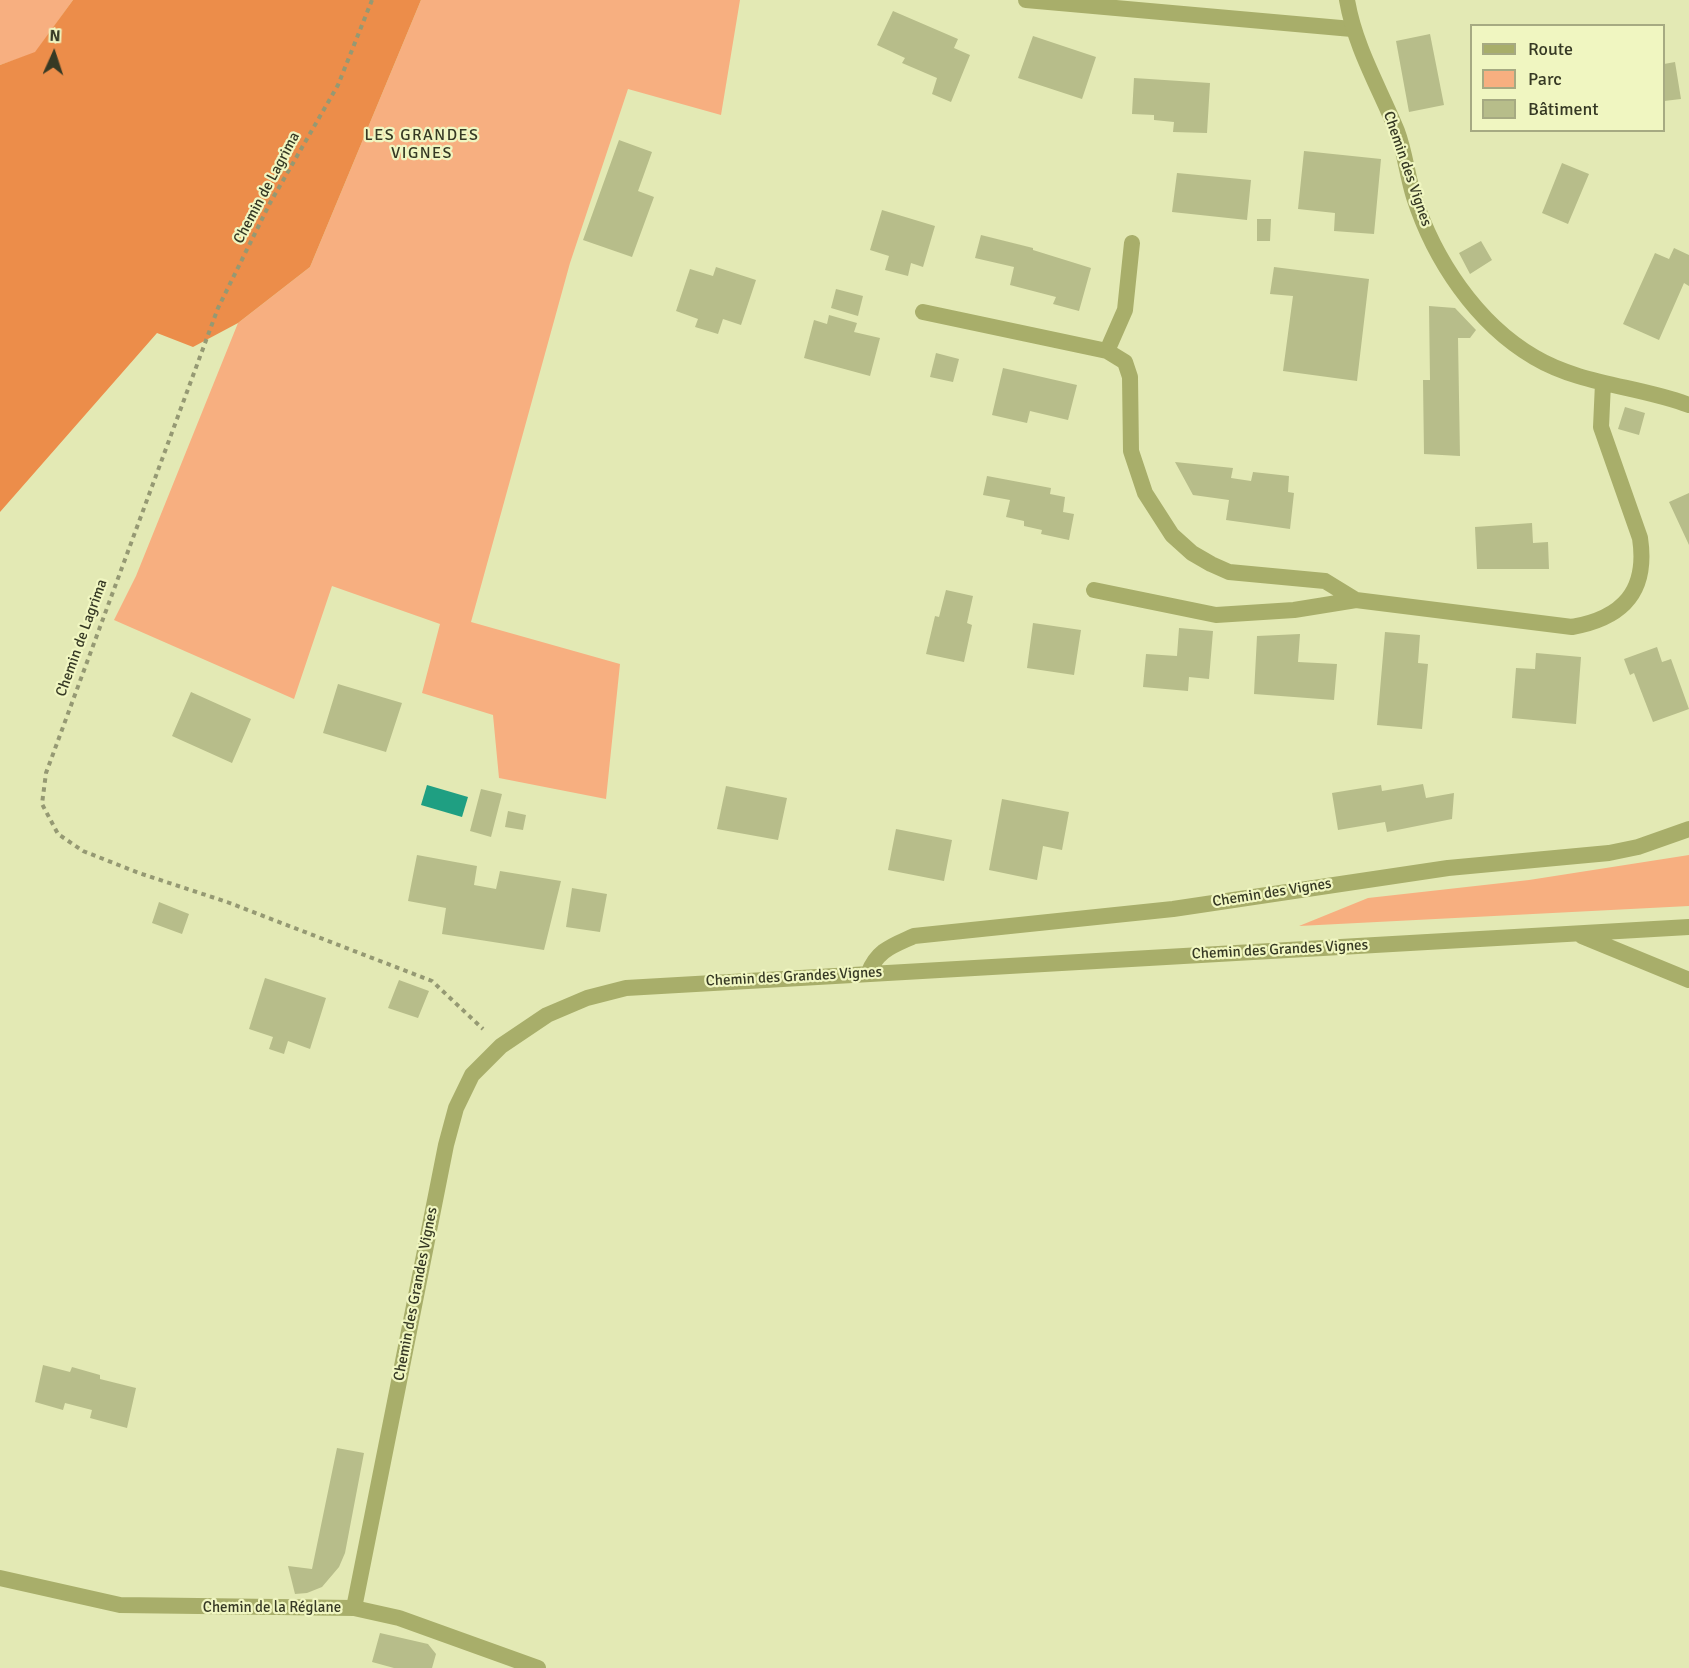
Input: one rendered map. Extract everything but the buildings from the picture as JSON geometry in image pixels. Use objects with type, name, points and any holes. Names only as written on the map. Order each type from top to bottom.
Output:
[{"type":"street","points":[[1026,0],[1352,29]]},
{"type":"street","name":"Chemin des Vignes","points":[[1347,0],[1352,29],[1398,133],[1415,198],[1428,231],[1459,285],[1479,313],[1508,339],[1534,357],[1563,371],[1603,383],[1658,393],[1689,405]]},
{"type":"street","points":[[1107,351],[1125,310],[1132,243]]},
{"type":"street","points":[[923,312],[1107,351],[1125,362],[1130,377],[1131,451],[1145,493],[1172,535],[1192,553],[1229,572],[1325,581],[1356,600]]},
{"type":"street","points":[[1094,590],[1216,615],[1294,610],[1356,600],[1572,627],[1597,623],[1616,612],[1630,599],[1640,577],[1643,556],[1640,538],[1601,427],[1603,383]]},
{"type":"street","name":"Chemin des Vignes","points":[[868,974],[873,961],[886,949],[914,936],[1173,909],[1425,872],[1609,853],[1638,847],[1689,829]]},
{"type":"street","name":"Chemin des Grandes Vignes","points":[[354,1608],[446,1145],[456,1108],[472,1075],[501,1046],[547,1015],[587,998],[626,988],[686,982],[868,974],[1689,927]]},
{"type":"street","points":[[1578,934],[1689,980]]},
{"type":"street","name":"Chemin de la Réglane","points":[[0,1578],[120,1605],[354,1608],[399,1618],[538,1668]]},
{"type":"path","name":"Chemin de Lagrima","points":[[372,0],[338,85],[270,203],[218,308],[46,773],[42,804],[58,834],[83,851],[227,902],[432,981],[453,998],[501,1046]]},
{"type":"green space","points":[[0,0],[73,0],[35,53],[0,65]]},
{"type":"green space","points":[[421,0],[740,0],[721,115],[628,89],[570,263],[471,622],[620,664],[606,799],[499,778],[493,715],[422,693],[440,624],[332,586],[294,699],[114,620],[136,576],[238,323],[310,267]]},
{"type":"green space","points":[[1689,855],[1689,906],[1299,926],[1368,898],[1529,880]]},
{"type":"shaded area","points":[[73,0],[421,0],[310,267],[238,323],[193,347],[157,333],[0,512],[0,65],[35,52]]},
{"type":"water","points":[[427,785],[468,797],[462,817],[421,805]]},
{"type":"district","name":"LES GRANDES VIGNES","points":[[422,145]]}]
